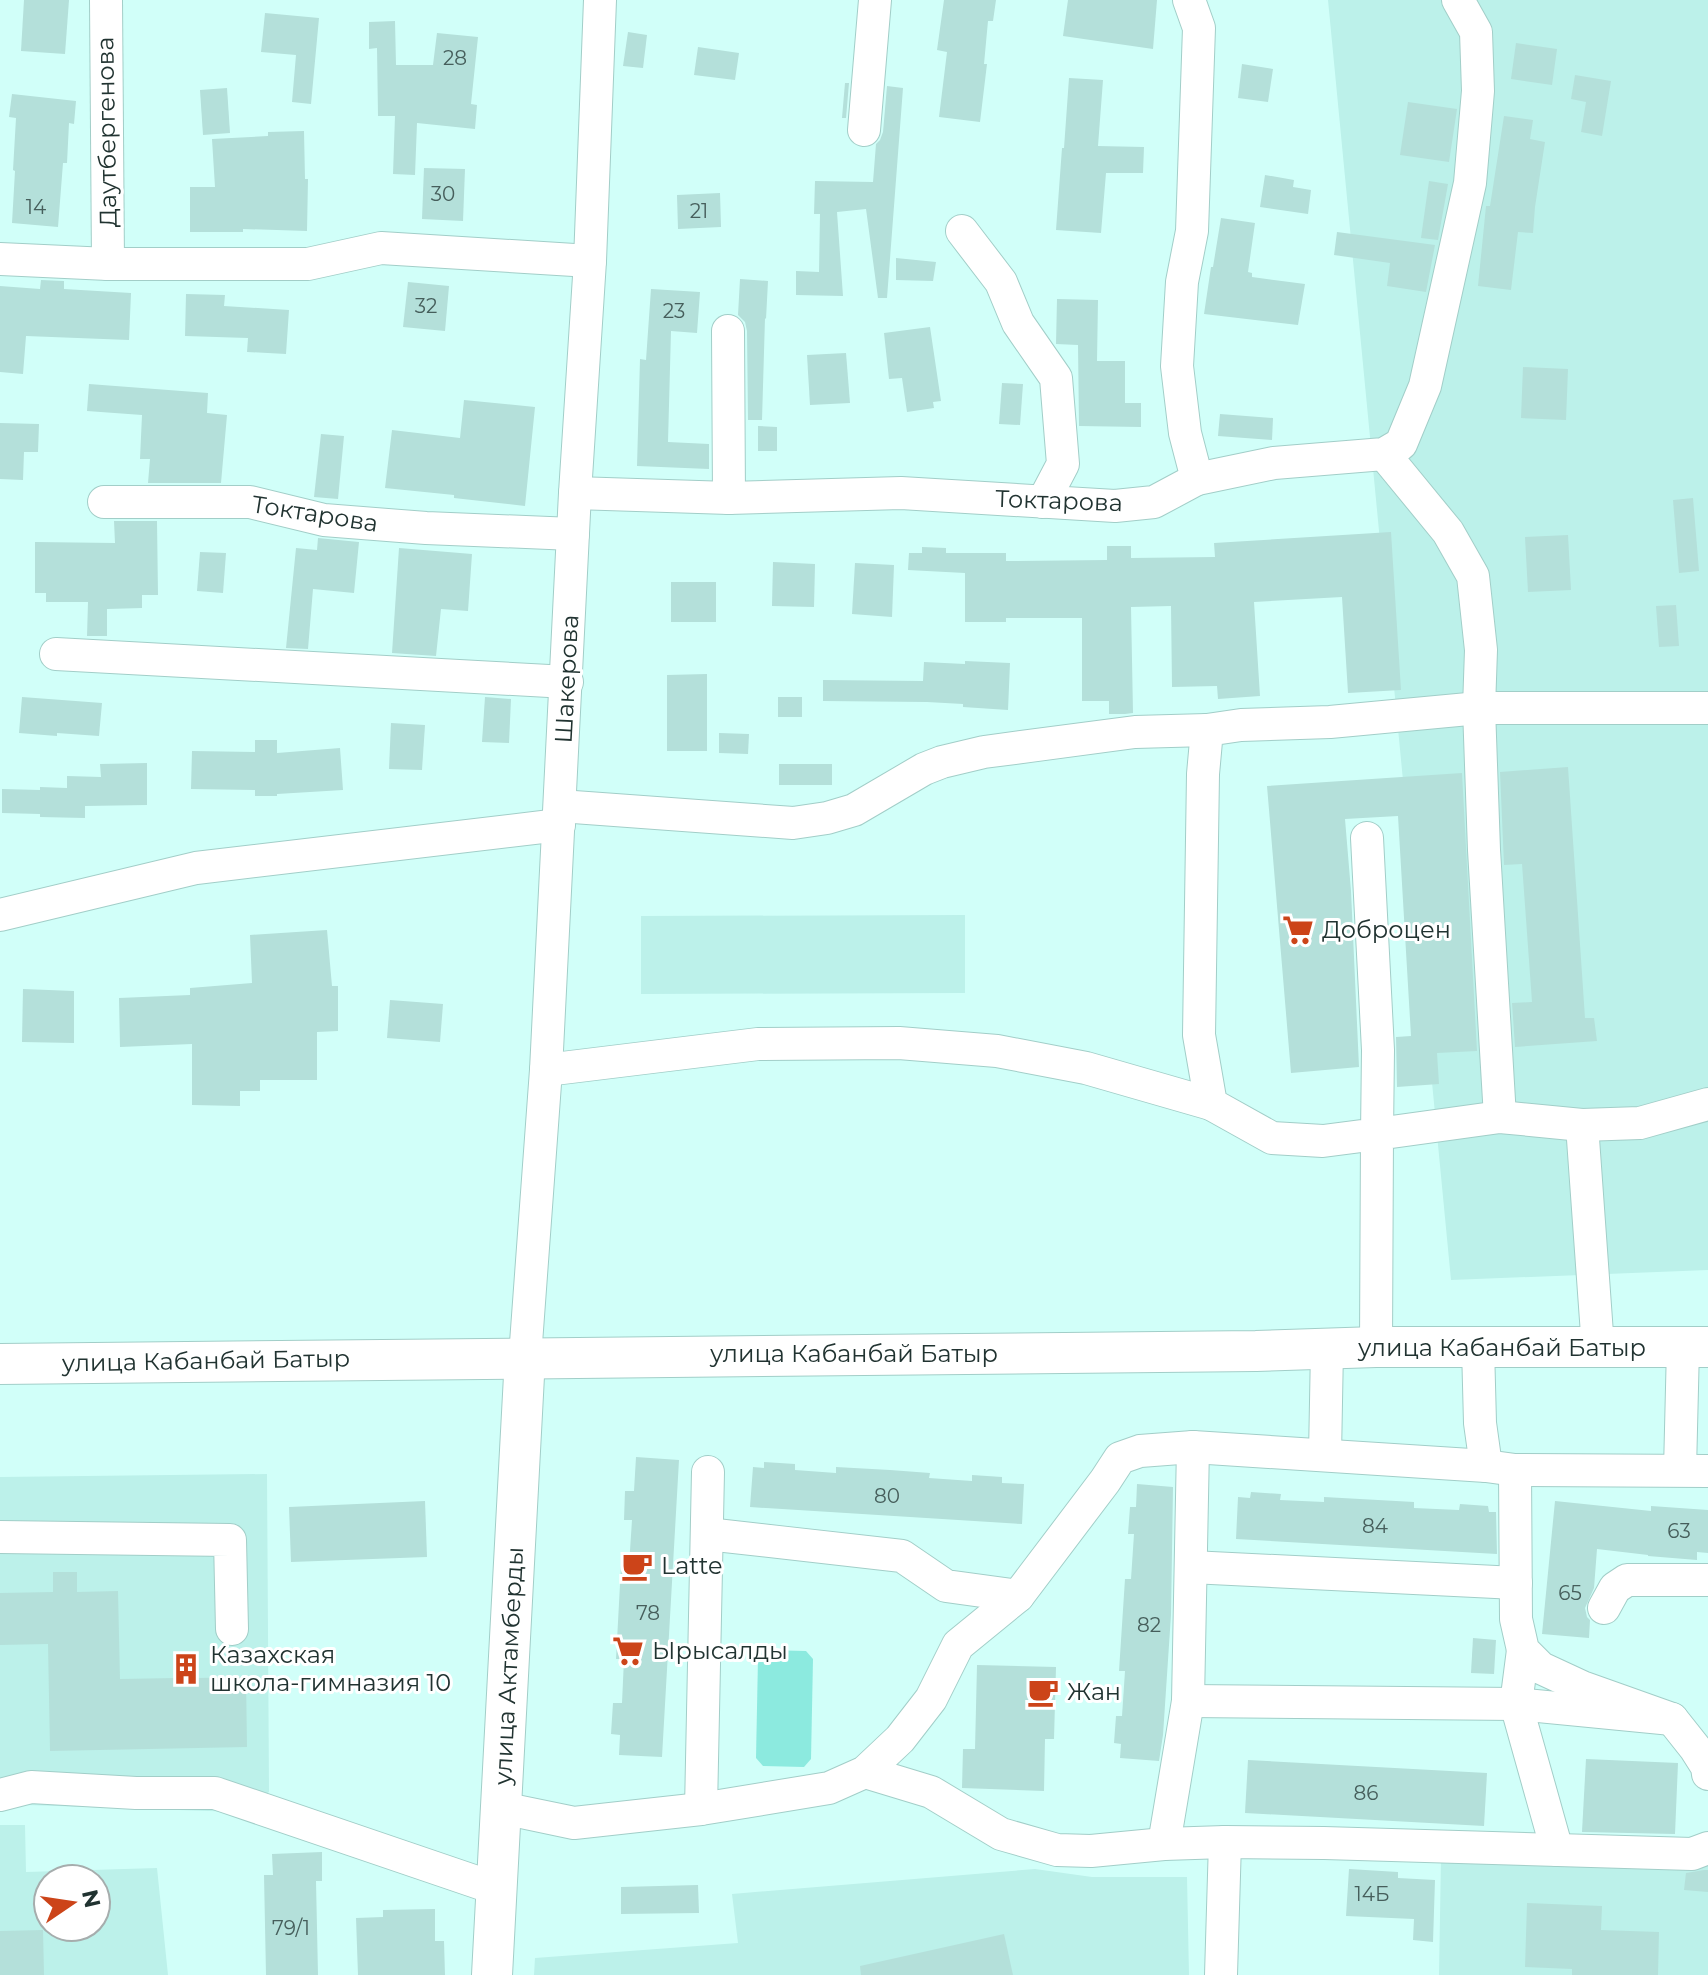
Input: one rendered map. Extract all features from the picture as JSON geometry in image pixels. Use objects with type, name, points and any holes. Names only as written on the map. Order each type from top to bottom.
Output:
[{"type":"main road","name":"улица Кабанбай Батыр","points":[[0,1364],[1376,1347],[1696,1347]]},
{"type":"main road","name":"улица Актамберды","points":[[492,1975],[525,1357]]},
{"type":"street","name":"Даутбергенова","points":[[106,0],[108,264]]},
{"type":"street","name":"Шакерова","points":[[525,1357],[546,1070],[590,261],[600,0]]},
{"type":"street","points":[[864,130],[875,0]]},
{"type":"street","points":[[1189,0],[1199,28],[1198,59],[1192,231],[1182,282],[1177,366],[1185,433],[1197,479]]},
{"type":"street","points":[[1458,0],[1476,32],[1478,91],[1470,183],[1425,386],[1401,444],[1384,454],[1448,532],[1473,576],[1481,650],[1479,708],[1484,850],[1500,1117]]},
{"type":"street","points":[[962,231],[1001,282],[1018,323],[1056,378],[1063,464],[1043,502]]},
{"type":"street","points":[[0,259],[108,264],[308,264],[381,248],[590,261]]},
{"type":"street","points":[[728,331],[729,498]]},
{"type":"street","name":"Токтарова","points":[[575,493],[729,498],[901,493],[1115,506],[1154,502],[1197,479],[1274,463],[1384,454]]},
{"type":"street","name":"Токтарова","points":[[104,502],[250,502],[324,520],[573,534]]},
{"type":"street","points":[[56,654],[567,682]]},
{"type":"street","points":[[0,915],[196,868],[559,815],[793,823],[827,818],[854,810],[924,769],[942,762],[984,752],[1135,732],[1330,722],[1479,708],[1708,708]]},
{"type":"street","points":[[1207,730],[1203,774],[1199,1035],[1211,1104]]},
{"type":"street","points":[[1367,838],[1378,1050],[1376,1347]]},
{"type":"street","points":[[546,1070],[758,1044],[899,1043],[997,1051],[1086,1068],[1211,1104],[1272,1138],[1323,1141],[1500,1117],[1582,1125],[1640,1123],[1708,1104]]},
{"type":"street","points":[[1582,1125],[1598,1348]]},
{"type":"street","points":[[1478,1347],[1480,1423],[1500,1468],[1516,1583],[1516,1619],[1523,1650],[1516,1704],[1557,1850]]},
{"type":"street","points":[[502,1808],[574,1823],[701,1809],[829,1788],[865,1772],[900,1739],[931,1699],[958,1645],[1018,1596],[1120,1458],[1140,1451],[1193,1447],[1500,1468],[1694,1470],[1696,1347]]},
{"type":"street","points":[[1325,1455],[1327,1349]]},
{"type":"street","points":[[1164,1844],[1188,1701],[1193,1447]]},
{"type":"street","points":[[701,1809],[708,1472]]},
{"type":"street","points":[[707,1534],[902,1556],[946,1586],[1018,1596]]},
{"type":"street","points":[[0,1537],[230,1540],[232,1629]]},
{"type":"street","points":[[1191,1567],[1516,1583]]},
{"type":"street","points":[[1604,1608],[1615,1588],[1627,1580],[1708,1580]]},
{"type":"street","points":[[1523,1650],[1541,1668],[1582,1687],[1672,1719],[1695,1748],[1708,1774]]},
{"type":"street","points":[[1188,1701],[1516,1704],[1672,1719]]},
{"type":"street","points":[[865,1772],[931,1792],[1001,1834],[1057,1850],[1091,1851],[1225,1842],[1692,1854],[1708,1848]]},
{"type":"street","points":[[0,1795],[31,1787],[136,1793],[215,1793],[497,1889]]},
{"type":"street","points":[[1221,1975],[1225,1842]]},
{"type":"shaded area","points":[[1328,0],[1708,0],[1708,1270],[1451,1280]]},
{"type":"shaded area","points":[[965,915],[965,993],[641,994],[641,916]]},
{"type":"shaded area","points":[[267,1474],[269,1792],[239,1812],[0,1802],[0,1477]]},
{"type":"shaded area","points":[[765,1650],[806,1651],[813,1659],[811,1759],[804,1767],[763,1766],[756,1758],[758,1658]]},
{"type":"shaded area","points":[[0,1825],[25,1825],[26,1872],[32,1872],[32,1943],[112,1943],[112,1869],[157,1868],[168,1975],[0,1975]]},
{"type":"shaded area","points":[[1441,1858],[1708,1862],[1708,1975],[1439,1975]]},
{"type":"shaded area","points":[[1035,1869],[1092,1877],[1187,1877],[1189,1975],[534,1975],[535,1958],[738,1943],[732,1894]]},
{"type":"building","points":[[24,0],[69,0],[65,54],[21,51]]},
{"type":"building","points":[[944,0],[996,0],[993,21],[988,21],[980,122],[939,117],[947,52],[937,50]]},
{"type":"building","points":[[1068,0],[1157,0],[1153,49],[1063,36]]},
{"type":"building","points":[[265,13],[319,18],[311,104],[292,102],[296,55],[261,52]]},
{"type":"building","points":[[395,21],[396,65],[433,65],[437,33],[478,37],[471,104],[477,105],[475,129],[417,123],[415,175],[393,174],[395,116],[378,116],[377,48],[369,49],[369,22]]},
{"type":"building","points":[[628,32],[647,35],[643,68],[623,66]]},
{"type":"building","points":[[1516,43],[1557,49],[1552,85],[1511,79]]},
{"type":"building","points":[[698,47],[739,53],[735,80],[694,75]]},
{"type":"building","points":[[1242,64],[1273,69],[1268,102],[1238,98]]},
{"type":"building","points":[[1575,75],[1611,81],[1602,136],[1581,132],[1586,102],[1571,99]]},
{"type":"building","points":[[1069,78],[1103,80],[1098,146],[1144,147],[1143,173],[1106,173],[1101,233],[1056,230]]},
{"type":"building","points":[[845,83],[849,83],[846,118],[842,118]]},
{"type":"building","points":[[887,86],[903,88],[887,298],[878,298],[866,209],[837,212],[843,296],[796,295],[796,271],[819,272],[820,214],[814,214],[815,181],[873,182],[876,144],[883,132]]},
{"type":"building","points":[[227,88],[230,133],[203,135],[200,90]]},
{"type":"building","points":[[12,94],[76,101],[74,124],[69,123],[67,163],[63,163],[58,227],[12,223],[16,118],[9,117]]},
{"type":"building","points":[[1408,102],[1457,109],[1449,162],[1400,155]]},
{"type":"building","points":[[1504,116],[1533,120],[1530,139],[1545,142],[1533,233],[1518,232],[1511,290],[1478,286],[1486,206],[1490,206]]},
{"type":"building","points":[[304,131],[305,179],[308,179],[307,231],[243,229],[243,232],[190,232],[190,187],[215,187],[212,139]]},
{"type":"building","points":[[424,168],[465,169],[463,221],[422,219]]},
{"type":"building","points":[[1265,175],[1294,180],[1293,187],[1311,190],[1308,214],[1260,207]]},
{"type":"building","points":[[1429,181],[1448,184],[1438,240],[1421,238]]},
{"type":"building","points":[[720,193],[721,227],[678,229],[677,195]]},
{"type":"building","points":[[1221,218],[1255,223],[1248,272],[1252,273],[1252,277],[1305,284],[1298,325],[1204,314]]},
{"type":"building","points":[[1337,232],[1435,245],[1426,292],[1387,286],[1390,263],[1334,255]]},
{"type":"building","points":[[896,258],[936,262],[933,281],[896,280]]},
{"type":"building","points":[[740,279],[768,281],[762,420],[748,420],[747,331],[745,322],[738,315]]},
{"type":"building","points":[[41,280],[64,281],[64,289],[131,293],[129,340],[26,336],[23,374],[0,372],[0,286],[40,289]]},
{"type":"building","points":[[408,282],[449,286],[445,331],[403,327]]},
{"type":"building","points":[[651,289],[700,292],[697,333],[671,331],[668,442],[709,444],[709,469],[637,466],[640,359],[646,360]]},
{"type":"building","points":[[186,294],[225,295],[224,306],[289,310],[286,354],[247,352],[248,338],[185,336]]},
{"type":"building","points":[[1057,299],[1098,300],[1097,361],[1125,361],[1125,403],[1141,403],[1141,427],[1079,426],[1078,345],[1056,344]]},
{"type":"building","points":[[930,327],[941,401],[933,402],[934,408],[907,412],[902,378],[889,379],[884,333]]},
{"type":"building","points":[[846,353],[850,403],[810,405],[807,355]]},
{"type":"building","points":[[1523,367],[1568,369],[1566,420],[1521,418]]},
{"type":"building","points":[[1002,383],[1023,384],[1020,425],[999,424]]},
{"type":"building","points":[[89,384],[208,393],[207,413],[227,415],[221,483],[148,483],[150,459],[140,459],[142,415],[87,411]]},
{"type":"building","points":[[464,400],[535,407],[525,506],[385,488],[392,430],[460,438]]},
{"type":"building","points":[[1220,414],[1273,418],[1272,440],[1218,436]]},
{"type":"building","points":[[0,423],[39,424],[38,452],[24,452],[23,480],[0,479]]},
{"type":"building","points":[[758,426],[777,427],[777,451],[758,451]]},
{"type":"building","points":[[321,434],[344,436],[338,499],[314,497]]},
{"type":"building","points":[[1693,498],[1699,571],[1679,573],[1673,500]]},
{"type":"building","points":[[114,521],[157,521],[158,595],[142,595],[142,608],[107,609],[107,636],[87,636],[88,602],[46,602],[46,593],[35,593],[35,542],[115,543]]},
{"type":"building","points":[[1391,532],[1401,690],[1348,693],[1342,597],[1254,602],[1260,696],[1218,699],[1217,686],[1172,687],[1171,606],[1131,607],[1133,713],[1125,714],[1109,714],[1109,701],[1082,701],[1082,618],[1006,618],[1006,622],[965,622],[965,573],[908,570],[909,553],[922,553],[922,547],[946,548],[946,553],[1006,553],[1006,561],[1107,560],[1107,546],[1131,546],[1131,558],[1215,557],[1214,543]]},
{"type":"building","points":[[1568,535],[1571,590],[1528,592],[1525,537]]},
{"type":"building","points":[[318,538],[359,542],[354,593],[313,589],[308,649],[286,648],[296,548],[317,550]]},
{"type":"building","points":[[399,548],[472,554],[468,611],[441,609],[436,656],[392,653]]},
{"type":"building","points":[[200,552],[226,553],[223,593],[197,591]]},
{"type":"building","points":[[773,562],[815,564],[814,607],[772,606]]},
{"type":"building","points":[[855,563],[894,565],[892,617],[852,614]]},
{"type":"building","points":[[671,582],[716,582],[716,622],[671,622]]},
{"type":"building","points":[[1676,605],[1679,646],[1659,647],[1656,606]]},
{"type":"building","points":[[965,661],[1010,663],[1008,710],[927,702],[823,701],[823,680],[923,681],[924,662],[965,664]]},
{"type":"building","points":[[707,674],[707,751],[667,751],[667,675]]},
{"type":"building","points":[[22,697],[102,703],[99,736],[19,733]]},
{"type":"building","points":[[485,697],[511,699],[509,743],[482,742]]},
{"type":"building","points":[[778,697],[802,697],[802,717],[778,717]]},
{"type":"building","points":[[391,723],[425,725],[422,770],[389,769]]},
{"type":"building","points":[[719,733],[749,734],[748,754],[719,753]]},
{"type":"building","points":[[255,740],[277,740],[277,753],[340,748],[343,790],[255,796],[255,790],[191,789],[192,751],[255,752]]},
{"type":"building","points":[[147,763],[147,805],[85,806],[85,818],[2,813],[2,789],[67,788],[67,776],[101,777],[100,764]]},
{"type":"building","points":[[779,764],[832,764],[832,785],[779,785]]},
{"type":"building","points":[[1568,767],[1585,1018],[1594,1018],[1597,1041],[1515,1047],[1512,1003],[1532,1002],[1522,864],[1504,865],[1500,772]]},
{"type":"building","points":[[1462,773],[1477,1051],[1437,1053],[1439,1084],[1397,1087],[1396,1037],[1411,1036],[1398,816],[1345,819],[1359,1067],[1291,1073],[1267,786]]},
{"type":"building","points":[[327,930],[332,986],[338,986],[338,1031],[317,1032],[317,1080],[260,1080],[260,1091],[240,1091],[240,1106],[192,1105],[192,1044],[120,1047],[119,998],[190,995],[190,988],[252,983],[250,935]]},
{"type":"building","points":[[23,989],[74,991],[74,1043],[22,1042]]},
{"type":"building","points":[[390,1000],[443,1004],[440,1042],[387,1038]]},
{"type":"building","points":[[636,1457],[679,1460],[662,1757],[619,1755],[620,1735],[611,1734],[613,1703],[622,1703],[624,1659],[616,1659],[621,1566],[629,1566],[632,1520],[624,1520],[625,1491],[634,1491]]},
{"type":"building","points":[[764,1462],[795,1464],[795,1470],[836,1473],[836,1467],[930,1473],[929,1478],[972,1481],[972,1475],[1002,1477],[1002,1483],[1024,1484],[1022,1524],[750,1507],[753,1467],[764,1468]]},
{"type":"building","points":[[1137,1484],[1173,1487],[1171,1615],[1159,1761],[1120,1758],[1121,1744],[1114,1743],[1116,1716],[1122,1716],[1125,1671],[1119,1671],[1125,1579],[1131,1579],[1134,1534],[1128,1534],[1130,1507],[1136,1507]]},
{"type":"building","points":[[1251,1492],[1281,1494],[1280,1500],[1324,1502],[1324,1497],[1414,1502],[1414,1508],[1459,1510],[1460,1504],[1488,1506],[1489,1512],[1496,1512],[1497,1554],[1236,1539],[1238,1497],[1250,1498]]},
{"type":"building","points":[[425,1501],[427,1557],[291,1562],[289,1507]]},
{"type":"building","points":[[1555,1501],[1651,1511],[1651,1506],[1708,1510],[1708,1553],[1697,1552],[1697,1560],[1597,1549],[1594,1588],[1585,1608],[1590,1620],[1589,1638],[1542,1634]]},
{"type":"building","name":"Казахская школа-гимназия 10","points":[[53,1572],[77,1572],[77,1592],[118,1591],[120,1679],[175,1678],[175,1661],[198,1661],[198,1678],[246,1677],[247,1747],[50,1751],[48,1644],[0,1645],[0,1593],[53,1592]]},
{"type":"building","points":[[1473,1638],[1496,1640],[1494,1674],[1471,1673]]},
{"type":"building","points":[[977,1665],[1056,1667],[1054,1739],[1045,1739],[1044,1791],[962,1788],[963,1749],[975,1749]]},
{"type":"building","points":[[1586,1759],[1678,1763],[1675,1834],[1582,1832]]},
{"type":"building","points":[[1248,1760],[1487,1773],[1484,1826],[1245,1813]]},
{"type":"building","points":[[322,1852],[322,1881],[316,1881],[318,1975],[266,1975],[264,1875],[273,1875],[272,1854]]},
{"type":"building","points":[[1349,1869],[1398,1872],[1398,1878],[1435,1880],[1433,1942],[1413,1940],[1414,1919],[1346,1916]]},
{"type":"building","points":[[1708,1870],[1708,1892],[1684,1890],[1686,1873]]},
{"type":"building","points":[[698,1885],[699,1913],[621,1914],[621,1887]]},
{"type":"building","points":[[1527,1903],[1602,1906],[1601,1930],[1659,1932],[1658,1975],[1572,1975],[1572,1969],[1525,1967]]},
{"type":"building","points":[[435,1909],[435,1941],[444,1941],[445,1975],[358,1975],[356,1918],[383,1917],[383,1910]]},
{"type":"building","points":[[32,1930],[32,1943],[43,1943],[44,1975],[0,1975],[0,1931]]},
{"type":"building","points":[[1004,1934],[1013,1975],[861,1975],[860,1966]]},
{"type":"place","name":"Доброцен","points":[[1298,930]]},
{"type":"place","name":"Latte","points":[[637,1566]]},
{"type":"place","name":"Ырысалды","points":[[628,1651]]},
{"type":"place","name":"Казахская школа-гимназия 10","points":[[186,1669]]},
{"type":"place","name":"Жан","points":[[1043,1692]]}]
